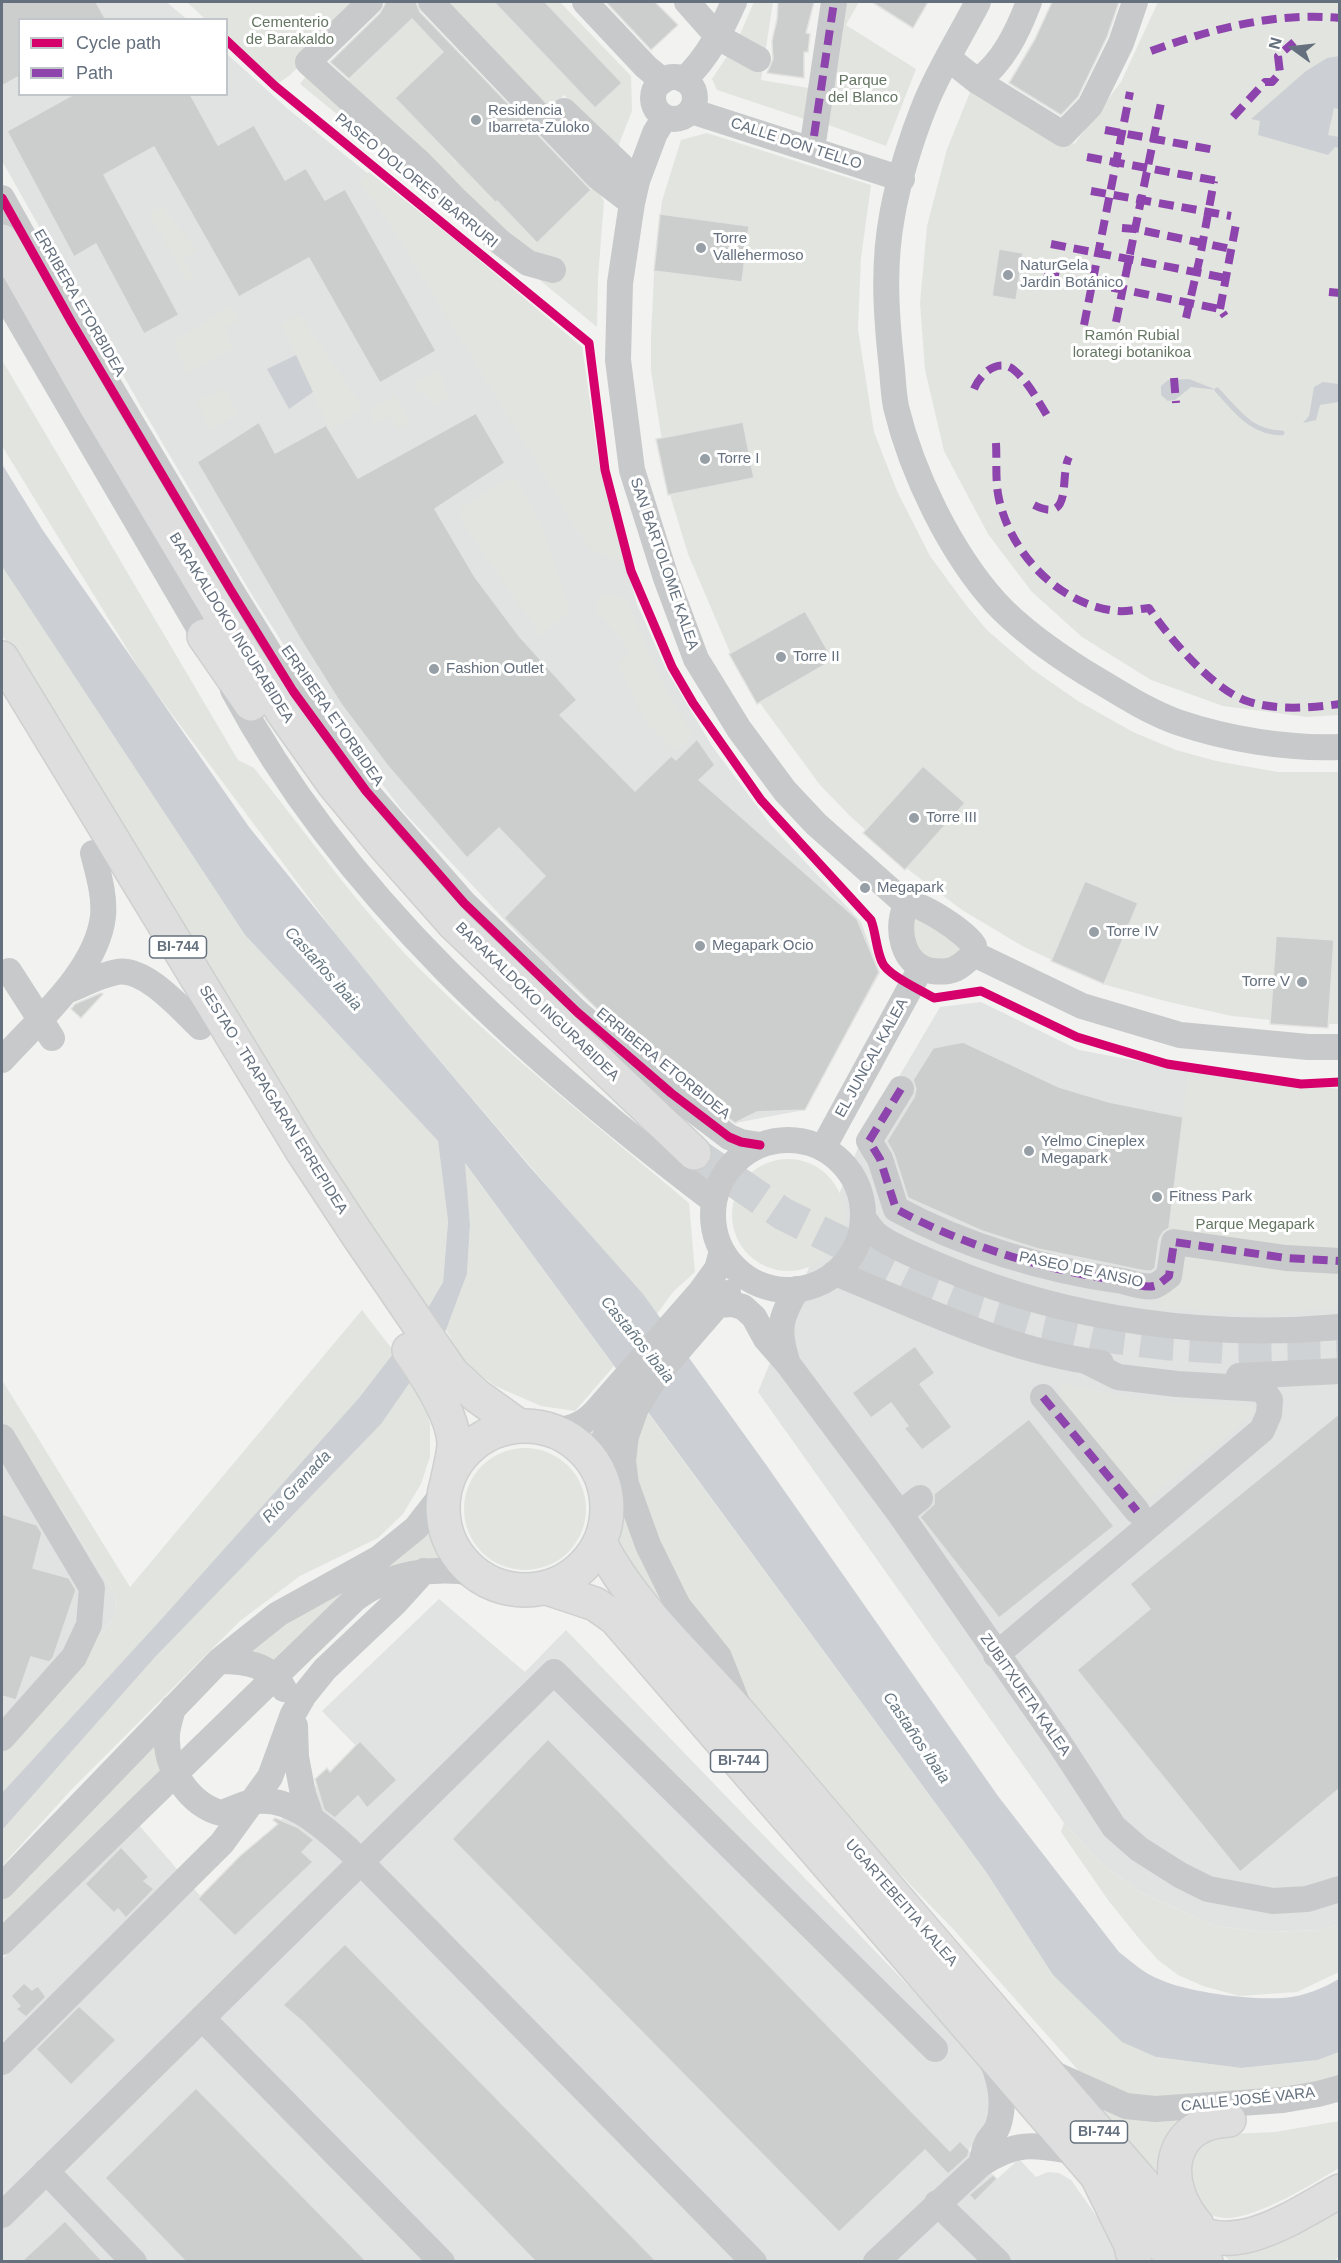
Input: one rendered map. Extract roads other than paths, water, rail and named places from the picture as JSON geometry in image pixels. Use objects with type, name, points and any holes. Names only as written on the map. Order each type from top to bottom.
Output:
[{"type":"main road","name":"BARAKALDOKO INGURABIDEA","points":[[2,241],[127,458],[273,699],[333,783],[413,879],[454,924],[694,1153],[585,1076],[488,987],[413,909],[323,804],[204,636]]},
{"type":"main road","name":"SESTAO - TRAPAGARAN ERREPIDEA","points":[[2,658],[301,1149],[347,1241]]},
{"type":"main road","name":"SESTAO - TRAPAGARAN ERREPIDEA","points":[[2,702],[200,1027],[347,1241]]},
{"type":"main road","points":[[391,821],[413,879]]},
{"type":"main road","name":"BI-744","points":[[347,1241],[443,1379],[454,1446],[446,1487],[443,1510],[448,1536],[461,1560],[473,1573],[490,1583],[508,1589],[528,1591],[547,1588],[578,1571],[591,1558],[600,1543],[608,1514],[603,1482],[610,1464],[556,1431],[519,1426],[500,1430],[482,1438],[467,1450],[454,1465],[446,1487]]},
{"type":"main road","name":"BI-744","points":[[443,1379],[477,1396],[519,1426]]},
{"type":"main road","name":"UGARTEBEITIA KALEA","points":[[600,1543],[611,1564],[644,1607],[744,1719],[1153,2195],[1206,2248]]},
{"type":"main road","name":"UGARTEBEITIA KALEA","points":[[547,1588],[595,1604],[615,1618],[1087,2164],[1178,2262]]},
{"type":"main road","points":[[1229,2120],[1213,2121],[1198,2127],[1183,2140],[1175,2160],[1174,2180],[1182,2203],[1206,2248],[1268,2229],[1340,2191]]},
{"type":"main road","points":[[1087,2164],[1130,2243],[1135,2262]]},
{"type":"street","points":[[369,2],[308,62],[421,164],[484,228],[528,263],[553,270]]},
{"type":"street","points":[[431,2],[598,177],[634,192]]},
{"type":"street","points":[[585,2],[645,67],[684,92]]},
{"type":"street","points":[[687,2],[718,37],[758,59]]},
{"type":"street","points":[[684,92],[654,92],[655,107],[665,117],[679,119],[684,92],[718,37],[734,2]]},
{"type":"street","points":[[814,136],[834,2]]},
{"type":"street","points":[[978,2],[926,102],[892,216],[887,262],[885,305],[896,405],[911,454],[930,498],[958,552],[996,603],[1062,658],[1133,701],[1176,722],[1237,738],[1284,744],[1340,747]]},
{"type":"street","points":[[977,81],[989,73],[1002,57],[1029,2]]},
{"type":"street","points":[[948,58],[977,81],[1063,134],[1090,106],[1122,43],[1135,2]]},
{"type":"street","name":"CALLE DON TELLO","points":[[684,92],[814,136],[904,172]]},
{"type":"street","name":"CALLE DON TELLO","points":[[684,92],[904,172]]},
{"type":"street","points":[[564,111],[634,192]]},
{"type":"street","name":"SAN BARTOLOME KALEA","points":[[665,117],[655,134],[634,192],[620,283],[618,360],[632,470],[666,578],[696,659],[739,729],[785,791],[816,824],[906,904],[911,903],[923,908],[967,936],[974,946],[974,954]]},
{"type":"street","name":"ERRIBERA ETORBIDEA","points":[[2,198],[135,430],[250,622],[315,723],[391,821],[464,903],[501,940],[626,1055],[729,1137],[741,1142],[760,1145]]},
{"type":"street","points":[[2,291],[107,474],[204,636],[259,739],[311,815],[395,914],[473,996],[577,1092],[714,1201]]},
{"type":"street","points":[[2,1060],[46,1029],[94,946],[103,917],[103,898],[93,853]]},
{"type":"street","points":[[906,904],[902,916],[901,935],[907,952],[921,968],[946,972],[964,964],[974,954],[1082,1006],[1180,1035],[1308,1047],[1340,1047]]},
{"type":"street","name":"EL JUNCAL KALEA","points":[[823,1148],[921,968]]},
{"type":"street","points":[[9,971],[46,1029]]},
{"type":"street","points":[[69,990],[119,972],[135,974],[156,987],[200,1027]]},
{"type":"street","name":"PASEO DE ANSIO","points":[[901,1089],[869,1141],[880,1159],[896,1209],[922,1223],[987,1248],[1044,1265],[1108,1280],[1153,1286],[1169,1276],[1174,1242],[1286,1258],[1340,1261]]},
{"type":"street","points":[[776,1140],[792,1140],[808,1142],[823,1148],[840,1161],[853,1177],[859,1190],[862,1218],[859,1238],[854,1248],[835,1273],[810,1286],[797,1289],[771,1288],[748,1278],[729,1261],[722,1251],[714,1227],[714,1201],[720,1183],[730,1167],[744,1154],[760,1145],[776,1140]]},
{"type":"street","points":[[862,1218],[877,1235],[964,1276],[1012,1293],[1096,1314],[1193,1327],[1264,1330],[1340,1327]]},
{"type":"street","points":[[722,1251],[709,1298],[657,1376],[641,1380],[616,1410],[603,1442],[610,1464],[626,1484],[648,1545],[678,1606],[719,1658],[744,1719]]},
{"type":"street","points":[[835,1273],[950,1323],[1020,1345],[1086,1361],[1179,1373],[1243,1376],[1340,1371]]},
{"type":"street","points":[[556,1431],[585,1423],[709,1298],[748,1278]]},
{"type":"street","name":"ZUBITXUETA KALEA","points":[[788,1364],[780,1331],[782,1317],[797,1289]]},
{"type":"street","name":"ZUBITXUETA KALEA","points":[[709,1298],[743,1307],[749,1311],[766,1339],[788,1364],[900,1514],[1058,1741],[1114,1827],[1139,1849],[1180,1875],[1208,1889],[1273,1900],[1307,1899],[1340,1889]]},
{"type":"street","points":[[996,1654],[1262,1430],[1266,1423],[1270,1400],[1262,1389],[1177,1384],[1119,1377],[1086,1361]]},
{"type":"street","points":[[1043,1397],[1137,1511]]},
{"type":"street","points":[[2,1437],[92,1588],[89,1625],[74,1657],[2,1738]]},
{"type":"street","points":[[2,1886],[219,1661],[278,1614],[379,1558],[416,1528],[446,1487]]},
{"type":"street","points":[[900,1514],[920,1498]]},
{"type":"street","points":[[2,1942],[356,1598],[370,1588],[385,1582],[424,1571],[455,1570],[473,1573]]},
{"type":"street","points":[[2,2062],[222,1843],[270,1777],[293,1714],[304,1695],[325,1669],[395,1603],[424,1571]]},
{"type":"street","points":[[219,1661],[249,1663],[261,1667],[276,1677],[288,1694],[293,1714],[296,1757],[303,1794],[311,1817]]},
{"type":"street","points":[[2,2215],[554,1672],[935,2049]]},
{"type":"street","points":[[173,1708],[167,1736],[168,1752],[175,1773],[186,1789],[203,1805]]},
{"type":"street","points":[[142,1805],[161,1799],[184,1800],[221,1813],[253,1802],[269,1802],[291,1807],[311,1817],[361,1862],[754,2262]]},
{"type":"street","points":[[202,2018],[442,2262]]},
{"type":"street","points":[[981,2164],[987,2142],[998,2128],[1002,2094],[999,2078],[986,2046]]},
{"type":"street","name":"CALLE JOSÉ VARA","points":[[1044,2069],[1126,2106],[1155,2109],[1283,2100],[1340,2088]]},
{"type":"street","name":"CALLE JOSÉ VARA","points":[[1229,2120],[1294,2115],[1340,2106]]},
{"type":"street","points":[[876,2262],[937,2203],[981,2164],[1000,2152],[1015,2147],[1030,2146],[1087,2164]]},
{"type":"street","points":[[46,2171],[134,2262]]},
{"type":"street","points":[[937,2203],[998,2262]]},
{"type":"water","points":[[1339,56],[1339,109],[1334,108],[1328,135],[1339,137],[1339,148],[1335,147],[1328,155],[1258,135],[1260,121],[1251,119],[1306,71],[1327,58]]},
{"type":"water","points":[[296,355],[313,392],[289,409],[267,369]]},
{"type":"water","points":[[1189,379],[1217,390],[1191,387],[1175,400],[1168,401],[1161,395],[1161,386],[1168,380]]},
{"type":"water","points":[[1323,382],[1339,384],[1339,402],[1320,405],[1316,420],[1303,423],[1309,416],[1314,387]]},
{"type":"water","points":[[2,464],[42,529],[249,827],[412,1028],[530,1167],[643,1294],[767,1466],[998,1796],[1119,1952],[1155,1978],[1190,1989],[1228,1996],[1283,1998],[1297,1996],[1339,1979],[1339,2052],[1318,2060],[1241,2068],[1156,2057],[1122,2042],[1053,1975],[986,1872],[465,1163],[470,1225],[467,1274],[446,1330],[381,1424],[155,1657],[2,1830],[2,1793],[359,1398],[426,1311],[443,1282],[448,1221],[438,1141],[245,935],[2,566]]},
{"type":"waterway","points":[[1217,390],[1238,413],[1253,425],[1271,432],[1282,433]]},
{"type":"tunnel","points":[[694,1153],[783,1214],[928,1285],[977,1304],[1034,1321],[1096,1335],[1168,1344],[1236,1348],[1340,1345]]},
{"type":"place","name":"Residencia Ibarreta-Zuloko","points":[[476,120]]},
{"type":"place","name":"Torre Vallehermoso","points":[[701,248]]},
{"type":"place","name":"NaturGela Jardin Botánico","points":[[1008,275]]},
{"type":"place","name":"Torre I","points":[[705,459]]},
{"type":"place","name":"Torre II","points":[[781,657]]},
{"type":"place","name":"Fashion Outlet","points":[[434,669]]},
{"type":"place","name":"Torre III","points":[[914,818]]},
{"type":"place","name":"Megapark","points":[[865,888]]},
{"type":"place","name":"Torre IV","points":[[1094,932]]},
{"type":"place","name":"Megapark Ocio","points":[[700,946]]},
{"type":"place","name":"Torre V","points":[[1302,982]]},
{"type":"place","name":"Yelmo Cineplex Megapark","points":[[1029,1151]]},
{"type":"place","name":"Fitness Park","points":[[1157,1197]]},
{"type":"park label","name":"Cementerio de Barakaldo","points":[[290,32]]},
{"type":"park label","name":"Parque del Blanco","points":[[863,90]]},
{"type":"park label","name":"Ramón Rubial lorategi botanikoa","points":[[1132,344]]},
{"type":"park label","name":"Parque Megapark","points":[[1255,1225]]},
{"type":"water label","name":"Castaños ibaia","points":[[323,969]]},
{"type":"water label","name":"Castaños ibaia","points":[[637,1340]]},
{"type":"water label","name":"Río Granada","points":[[297,1487]]},
{"type":"water label","name":"Castaños ibaia","points":[[916,1738]]}]
